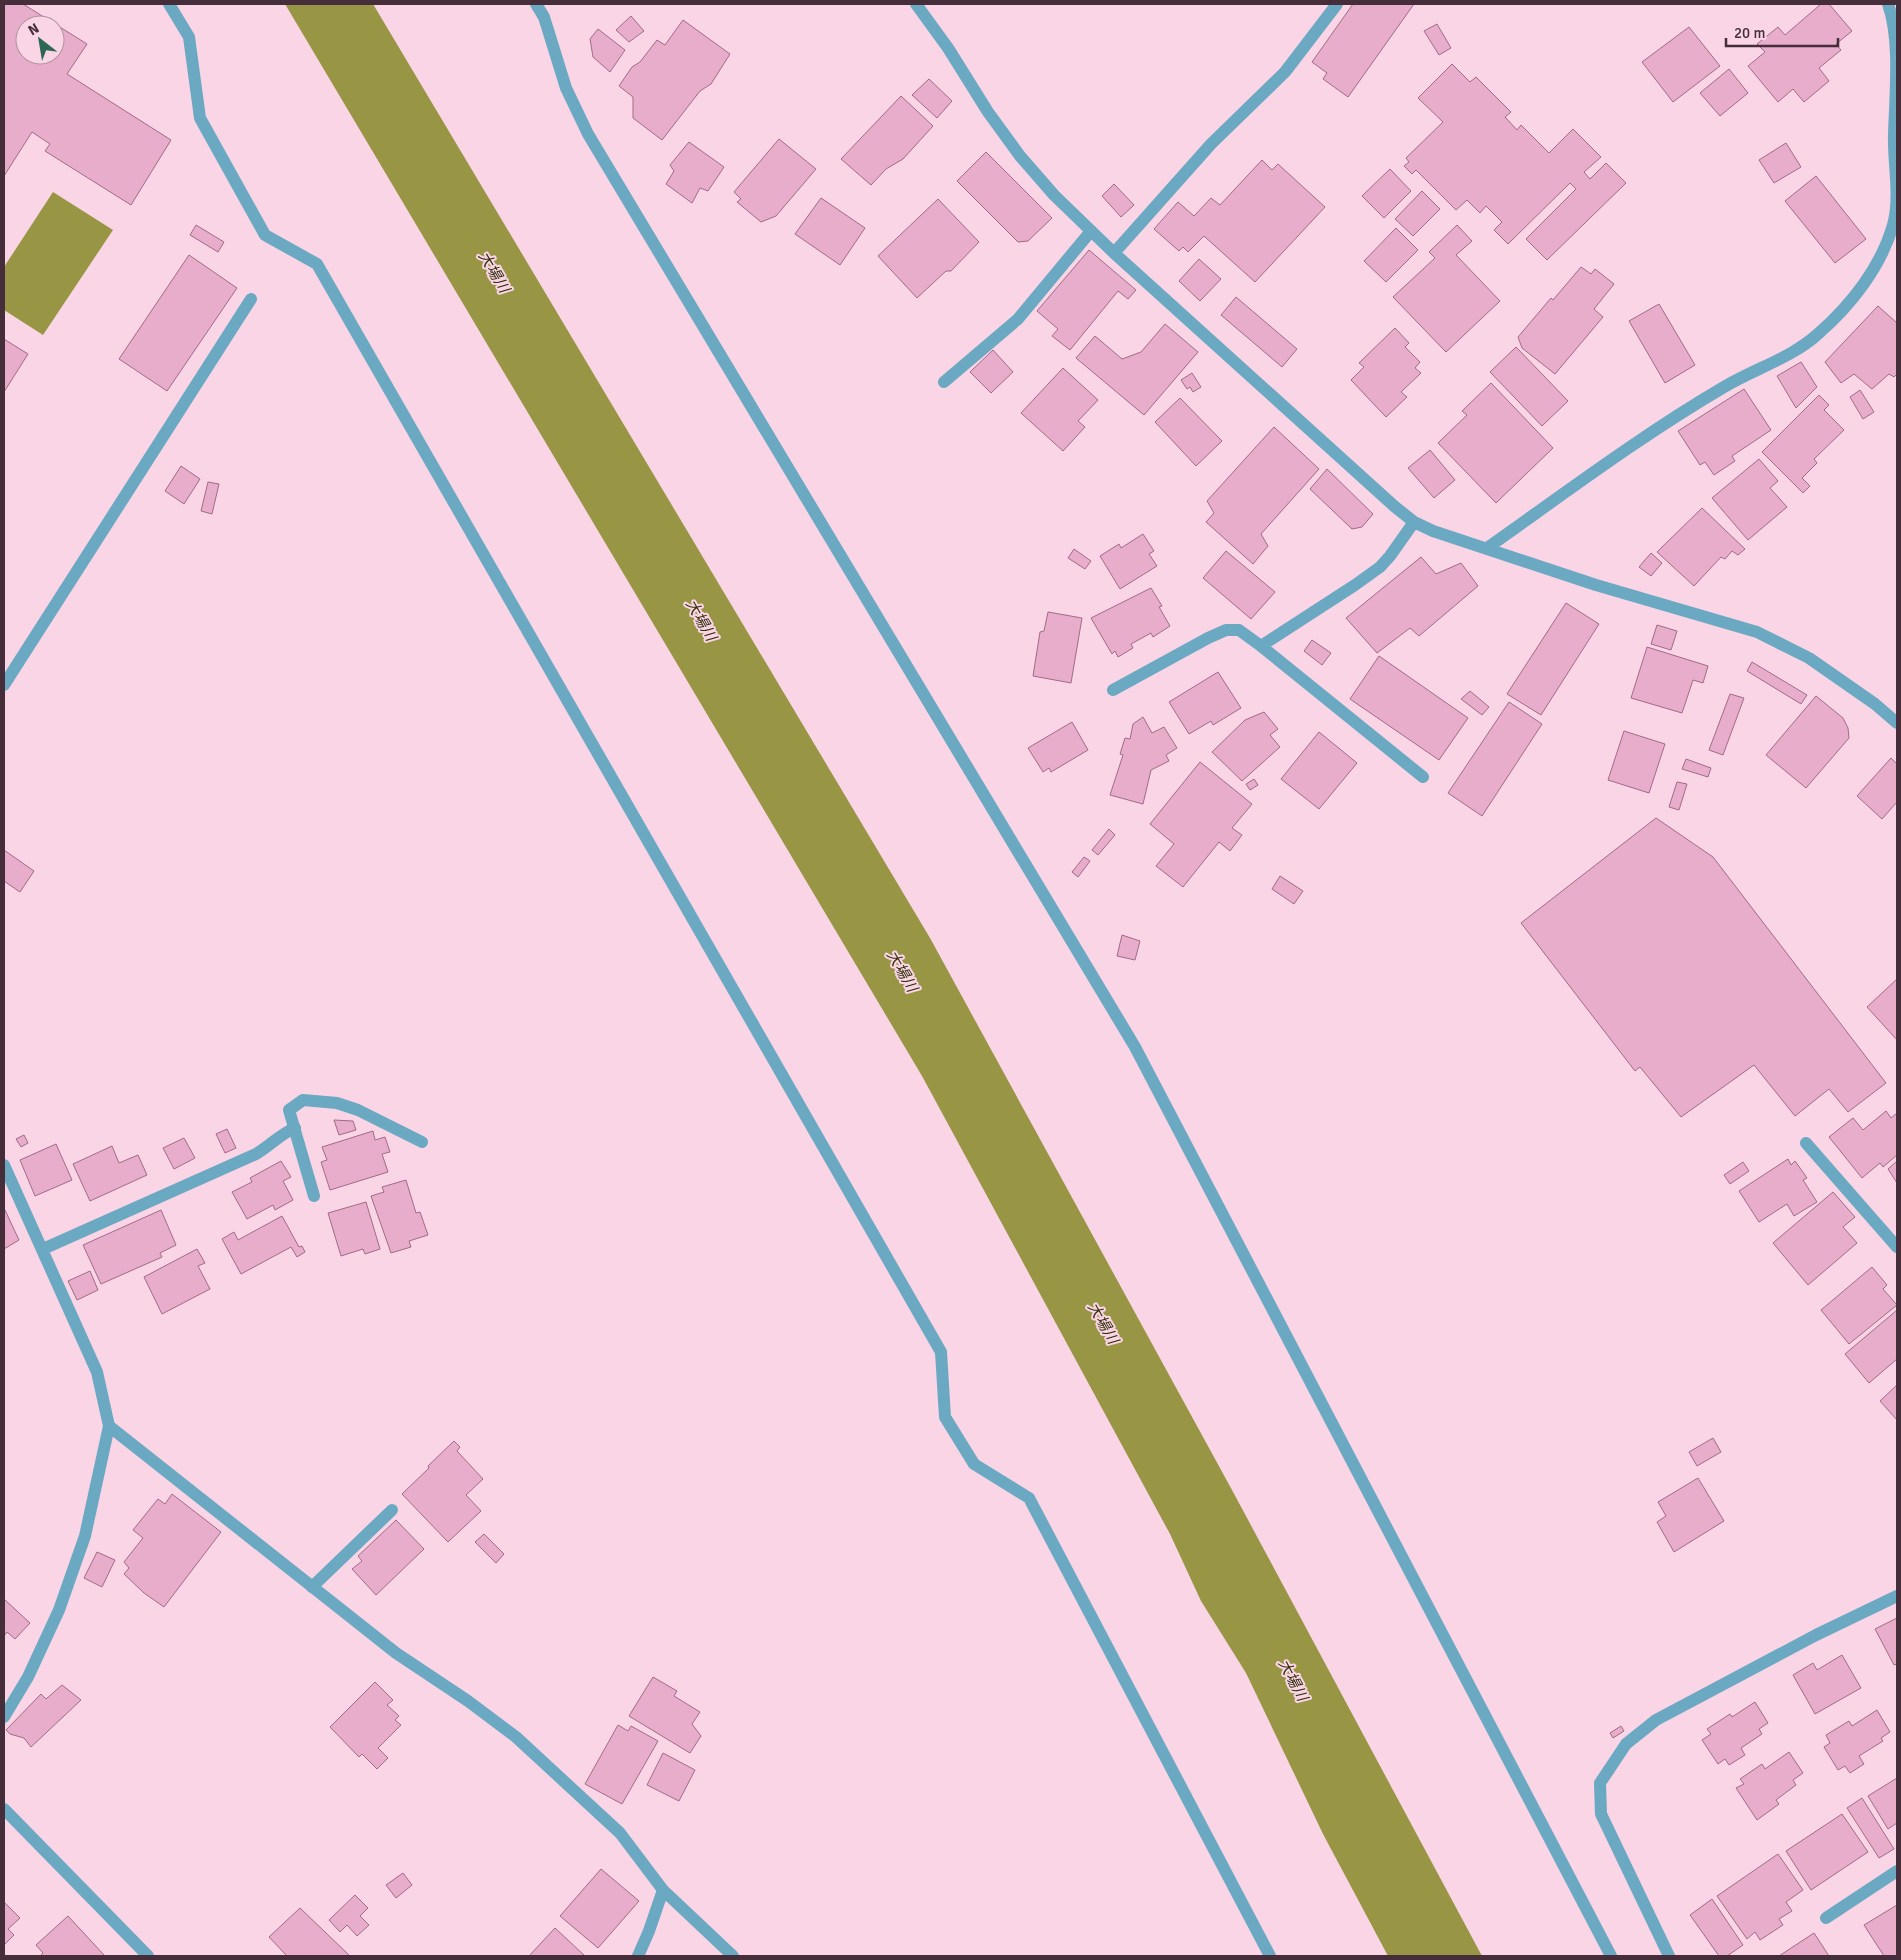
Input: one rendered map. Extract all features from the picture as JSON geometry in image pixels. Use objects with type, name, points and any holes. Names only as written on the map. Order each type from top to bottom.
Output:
[{"type":"street","points":[[169,4],[189,37],[200,118],[264,235],[317,264],[941,1352],[945,1417],[974,1464],[1029,1498],[1270,1956]]},
{"type":"street","points":[[536,4],[544,17],[566,88],[588,134],[1135,1047],[1611,1956]]},
{"type":"street","points":[[916,4],[948,48],[988,112],[1020,156],[1054,195],[1114,254],[1414,522],[1433,531],[1596,585],[1757,632],[1808,658],[1875,704],[1897,723]]},
{"type":"street","points":[[1114,254],[1211,144],[1285,72],[1337,4]]},
{"type":"street","points":[[1487,548],[1622,453],[1725,386],[1807,344],[1847,307],[1868,277],[1884,247],[1896,214],[1894,137],[1897,86],[1893,17],[1888,4]]},
{"type":"street","points":[[944,382],[1018,319],[1091,231]]},
{"type":"street","points":[[4,685],[251,299]]},
{"type":"street","points":[[1261,646],[1380,567],[1414,522]]},
{"type":"street","points":[[1113,690],[1208,638],[1226,630],[1239,630],[1423,777]]},
{"type":"street","points":[[314,1196],[289,1110],[303,1100],[337,1103],[358,1110],[422,1142]]},
{"type":"street","points":[[43,1249],[256,1154],[269,1147],[280,1135],[295,1128]]},
{"type":"street","points":[[1806,1143],[1897,1247]]},
{"type":"street","points":[[4,1165],[97,1372],[109,1426],[85,1536],[59,1610],[28,1677],[4,1717]]},
{"type":"street","points":[[109,1426],[396,1653],[468,1701],[516,1737],[620,1833],[664,1890],[733,1956]]},
{"type":"street","points":[[312,1587],[392,1510]]},
{"type":"street","points":[[1669,1956],[1601,1814],[1600,1782],[1626,1744],[1656,1720],[1816,1635],[1897,1596]]},
{"type":"street","points":[[4,1810],[148,1956]]},
{"type":"street","points":[[1826,1918],[1897,1871]]},
{"type":"street","points":[[638,1956],[650,1931],[664,1890]]},
{"type":"water","name":"大場川","points":[[285,4],[373,4],[930,938],[1232,1490],[1482,1956],[1388,1956],[1323,1834],[1246,1673],[1201,1601],[1170,1534],[922,1076]]},
{"type":"water","points":[[53,192],[113,230],[43,335],[4,310],[4,267]]},
{"type":"building","points":[[4,4],[23,4],[41,15],[15,15],[15,65],[65,65],[65,30],[87,44],[67,74],[171,140],[131,205],[45,151],[50,144],[32,132],[4,176]]},
{"type":"building","points":[[1353,4],[1414,4],[1348,97],[1323,79],[1327,73],[1312,62]]},
{"type":"building","points":[[1821,4],[1829,4],[1852,31],[1836,44],[1841,50],[1819,68],[1829,81],[1804,102],[1793,89],[1778,102],[1748,66],[1765,52],[1757,44],[1778,27],[1785,35]]},
{"type":"building","points":[[631,16],[644,31],[629,42],[616,30]]},
{"type":"building","points":[[683,20],[730,54],[711,84],[700,91],[662,140],[633,118],[633,97],[619,86],[632,67],[640,62],[657,40],[665,45]]},
{"type":"building","points":[[1437,24],[1451,48],[1439,55],[1424,31]]},
{"type":"building","points":[[1689,27],[1720,66],[1673,102],[1642,62]]},
{"type":"building","points":[[598,29],[625,50],[610,72],[593,57],[590,39]]},
{"type":"building","points":[[1452,64],[1470,82],[1476,77],[1511,112],[1505,117],[1517,130],[1521,125],[1549,153],[1573,129],[1601,157],[1584,172],[1590,179],[1606,163],[1626,183],[1547,260],[1526,239],[1576,189],[1570,183],[1508,244],[1494,230],[1502,222],[1486,206],[1480,213],[1467,200],[1456,210],[1416,170],[1412,174],[1404,166],[1409,162],[1406,158],[1443,122],[1418,98]]},
{"type":"building","points":[[1729,69],[1748,93],[1720,116],[1700,93]]},
{"type":"building","points":[[929,79],[952,101],[937,118],[912,95]]},
{"type":"building","points":[[901,96],[933,126],[903,159],[886,169],[871,185],[841,159]]},
{"type":"building","points":[[779,139],[816,169],[776,216],[761,222],[737,202],[741,199],[734,192]]},
{"type":"building","points":[[689,142],[724,167],[708,191],[700,188],[692,203],[666,184],[674,171],[670,165]]},
{"type":"building","points":[[1786,143],[1801,167],[1774,183],[1759,160]]},
{"type":"building","points":[[986,152],[1052,218],[1028,241],[1018,242],[957,181]]},
{"type":"building","points":[[1262,160],[1272,170],[1278,164],[1325,207],[1255,282],[1204,236],[1188,252],[1183,247],[1179,251],[1154,229],[1178,202],[1194,216],[1211,198],[1220,205]]},
{"type":"building","points":[[1390,169],[1411,191],[1384,218],[1362,196]]},
{"type":"building","points":[[1816,176],[1866,239],[1835,263],[1785,201]]},
{"type":"building","points":[[1114,184],[1134,205],[1121,217],[1102,196]]},
{"type":"building","points":[[1422,191],[1440,209],[1413,236],[1395,219]]},
{"type":"building","points":[[821,198],[865,228],[840,265],[795,234]]},
{"type":"building","points":[[938,199],[979,242],[951,271],[946,271],[917,298],[878,256]]},
{"type":"building","points":[[196,225],[224,242],[218,252],[190,235]]},
{"type":"building","points":[[1457,225],[1472,241],[1456,255],[1500,301],[1446,352],[1393,297],[1435,258],[1429,252]]},
{"type":"building","points":[[1396,228],[1418,250],[1386,282],[1364,261]]},
{"type":"building","points":[[1089,250],[1136,290],[1128,299],[1118,291],[1070,350],[1052,336],[1058,329],[1037,311]]},
{"type":"building","points":[[189,255],[237,288],[167,391],[119,359]]},
{"type":"building","points":[[1199,259],[1221,279],[1200,301],[1179,281]]},
{"type":"building","points":[[1581,267],[1591,274],[1595,269],[1614,284],[1594,309],[1603,317],[1555,374],[1522,348],[1518,337],[1551,298],[1553,300]]},
{"type":"building","points":[[1236,297],[1297,349],[1282,367],[1221,315]]},
{"type":"building","points":[[1659,304],[1695,365],[1665,383],[1629,321]]},
{"type":"building","points":[[1878,306],[1897,323],[1897,374],[1894,377],[1889,374],[1872,389],[1854,374],[1841,383],[1825,362]]},
{"type":"building","points":[[1165,324],[1198,352],[1144,415],[1076,358],[1095,336],[1122,359],[1141,352]]},
{"type":"building","points":[[1395,328],[1409,343],[1405,347],[1420,362],[1415,368],[1421,373],[1401,392],[1407,397],[1386,417],[1351,380],[1364,367],[1359,363]]},
{"type":"building","points":[[4,339],[28,354],[4,392]]},
{"type":"building","points":[[1516,347],[1568,401],[1542,426],[1490,372]]},
{"type":"building","points":[[993,350],[1013,372],[991,393],[970,372]]},
{"type":"building","points":[[1801,362],[1817,387],[1796,408],[1777,376]]},
{"type":"building","points":[[1063,368],[1098,400],[1078,421],[1085,427],[1063,451],[1021,413]]},
{"type":"building","points":[[1192,373],[1201,387],[1193,392],[1190,387],[1187,389],[1181,380]]},
{"type":"building","points":[[1491,383],[1553,448],[1496,503],[1438,443],[1467,415],[1462,411]]},
{"type":"building","points":[[1744,389],[1771,430],[1732,456],[1735,461],[1714,475],[1705,462],[1700,465],[1678,431]]},
{"type":"building","points":[[1860,390],[1874,412],[1863,419],[1850,397]]},
{"type":"building","points":[[1819,395],[1829,405],[1824,410],[1844,430],[1814,459],[1817,463],[1802,478],[1810,486],[1803,493],[1762,452]]},
{"type":"building","points":[[1180,398],[1222,441],[1196,466],[1155,422]]},
{"type":"building","points":[[1274,427],[1319,469],[1261,534],[1268,546],[1253,564],[1206,522],[1214,513],[1207,501]]},
{"type":"building","points":[[1430,450],[1455,480],[1434,498],[1408,468]]},
{"type":"building","points":[[1759,459],[1778,481],[1770,488],[1787,507],[1748,540],[1712,498]]},
{"type":"building","points":[[181,466],[200,479],[184,504],[165,491]]},
{"type":"building","points":[[1327,469],[1373,514],[1362,527],[1352,529],[1310,489]]},
{"type":"building","points":[[208,482],[219,484],[212,514],[201,511]]},
{"type":"building","points":[[1702,508],[1745,549],[1738,555],[1732,551],[1725,559],[1721,557],[1694,586],[1657,552]]},
{"type":"building","points":[[1143,534],[1154,551],[1149,554],[1157,566],[1120,589],[1100,556],[1119,544],[1121,548]]},
{"type":"building","points":[[1074,549],[1091,561],[1085,569],[1068,558]]},
{"type":"building","points":[[1226,551],[1275,592],[1251,619],[1203,578]]},
{"type":"building","points":[[1651,553],[1662,563],[1651,576],[1639,567]]},
{"type":"building","points":[[1421,557],[1436,574],[1461,563],[1478,586],[1419,636],[1410,628],[1377,653],[1346,618]]},
{"type":"building","points":[[1151,588],[1162,606],[1159,607],[1170,626],[1153,637],[1151,633],[1131,644],[1133,648],[1118,657],[1115,651],[1112,654],[1091,618]]},
{"type":"building","points":[[1566,603],[1599,624],[1541,715],[1507,694]]},
{"type":"building","points":[[1048,612],[1082,618],[1071,683],[1033,676],[1040,632],[1044,631]]},
{"type":"building","points":[[1657,625],[1677,631],[1671,650],[1651,644]]},
{"type":"building","points":[[1312,640],[1331,653],[1322,665],[1304,651]]},
{"type":"building","points":[[1647,647],[1708,666],[1703,683],[1693,680],[1682,713],[1631,698]]},
{"type":"building","points":[[1379,656],[1468,718],[1439,760],[1350,699]]},
{"type":"building","points":[[1752,662],[1807,695],[1801,704],[1747,671]]},
{"type":"building","points":[[1218,672],[1241,708],[1213,725],[1211,721],[1189,734],[1169,702]]},
{"type":"building","points":[[1470,691],[1489,707],[1482,715],[1461,699]]},
{"type":"building","points":[[1730,694],[1744,698],[1723,755],[1709,750]]},
{"type":"building","points":[[1816,696],[1843,718],[1848,728],[1849,738],[1806,788],[1766,755]]},
{"type":"building","points":[[1509,702],[1542,724],[1482,816],[1448,793]]},
{"type":"building","points":[[1264,712],[1278,729],[1270,735],[1280,747],[1242,781],[1212,752],[1245,720]]},
{"type":"building","points":[[1143,717],[1152,733],[1164,727],[1177,748],[1166,755],[1169,761],[1151,770],[1143,804],[1110,795],[1123,755],[1120,754],[1125,738],[1130,739],[1133,724]]},
{"type":"building","points":[[1072,722],[1088,750],[1051,772],[1049,768],[1043,772],[1028,748]]},
{"type":"building","points":[[1624,731],[1665,744],[1649,793],[1608,780]]},
{"type":"building","points":[[1319,732],[1357,763],[1319,809],[1281,779]]},
{"type":"building","points":[[1891,758],[1897,764],[1897,802],[1882,819],[1857,796]]},
{"type":"building","points":[[1686,759],[1711,768],[1708,777],[1682,769]]},
{"type":"building","points":[[1200,762],[1252,804],[1232,828],[1242,835],[1230,851],[1219,842],[1183,887],[1156,866],[1174,844],[1150,824]]},
{"type":"building","points":[[1254,779],[1258,785],[1250,790],[1246,784]]},
{"type":"building","points":[[1677,782],[1687,784],[1679,810],[1669,807]]},
{"type":"building","points":[[1656,818],[1713,857],[1886,1083],[1848,1112],[1829,1089],[1795,1116],[1754,1065],[1681,1117],[1640,1067],[1635,1071],[1521,923]]},
{"type":"building","points":[[1109,829],[1115,835],[1098,855],[1092,850]]},
{"type":"building","points":[[4,850],[34,871],[20,892],[4,881]]},
{"type":"building","points":[[1084,857],[1090,861],[1078,877],[1072,872]]},
{"type":"building","points":[[1280,876],[1303,891],[1294,904],[1272,889]]},
{"type":"building","points":[[1122,935],[1140,941],[1135,960],[1117,956]]},
{"type":"building","points":[[1897,979],[1897,1040],[1867,1007]]},
{"type":"building","points":[[1886,1111],[1891,1118],[1897,1113],[1897,1155],[1883,1167],[1880,1163],[1862,1178],[1829,1137],[1853,1118],[1863,1130]]},
{"type":"building","points":[[334,1120],[353,1121],[356,1130],[339,1135]]},
{"type":"building","points":[[227,1129],[236,1148],[225,1153],[216,1134]]},
{"type":"building","points":[[373,1131],[375,1140],[385,1137],[390,1152],[382,1154],[388,1172],[330,1190],[321,1162],[327,1160],[322,1147]]},
{"type":"building","points":[[24,1135],[28,1143],[21,1147],[16,1139]]},
{"type":"building","points":[[184,1138],[195,1158],[174,1169],[163,1148]]},
{"type":"building","points":[[56,1144],[72,1180],[35,1196],[20,1160]]},
{"type":"building","points":[[112,1146],[119,1163],[138,1155],[147,1175],[90,1201],[73,1164]]},
{"type":"building","points":[[1788,1159],[1791,1165],[1795,1161],[1807,1178],[1803,1180],[1817,1202],[1794,1216],[1787,1204],[1759,1222],[1739,1191]]},
{"type":"building","points":[[281,1161],[291,1177],[283,1181],[293,1200],[275,1210],[273,1205],[247,1219],[232,1192],[252,1182],[250,1178]]},
{"type":"building","points":[[1897,1161],[1897,1183],[1888,1169]]},
{"type":"building","points":[[1743,1162],[1749,1171],[1730,1184],[1724,1175]]},
{"type":"building","points":[[406,1180],[416,1213],[420,1212],[428,1235],[409,1241],[411,1247],[391,1253],[371,1196],[384,1192],[382,1187]]},
{"type":"building","points":[[1833,1192],[1855,1217],[1843,1227],[1857,1243],[1808,1285],[1773,1243]]},
{"type":"building","points":[[366,1202],[380,1249],[365,1254],[363,1249],[341,1256],[328,1213]]},
{"type":"building","points":[[4,1208],[19,1240],[4,1249]]},
{"type":"building","points":[[161,1210],[176,1245],[160,1253],[162,1257],[101,1284],[83,1245]]},
{"type":"building","points":[[282,1216],[299,1247],[302,1246],[305,1252],[297,1257],[291,1247],[241,1274],[222,1239],[234,1232],[238,1240]]},
{"type":"building","points":[[197,1249],[205,1263],[198,1266],[210,1289],[162,1314],[144,1277]]},
{"type":"building","points":[[1872,1267],[1887,1285],[1883,1289],[1897,1305],[1849,1344],[1821,1310]]},
{"type":"building","points":[[90,1271],[98,1290],[77,1300],[68,1281]]},
{"type":"building","points":[[1897,1310],[1897,1359],[1869,1383],[1845,1354]]},
{"type":"building","points":[[1897,1385],[1897,1420],[1880,1401]]},
{"type":"building","points":[[1713,1438],[1721,1452],[1697,1466],[1689,1452]]},
{"type":"building","points":[[454,1441],[460,1447],[457,1451],[483,1479],[466,1495],[481,1511],[448,1542],[402,1494]]},
{"type":"building","points":[[1698,1478],[1724,1521],[1674,1552],[1657,1522],[1666,1516],[1658,1502]]},
{"type":"building","points":[[172,1494],[221,1532],[164,1607],[144,1593],[124,1574],[129,1568],[124,1562],[143,1538],[133,1530],[158,1499],[165,1504]]},
{"type":"building","points":[[396,1520],[424,1549],[376,1595],[352,1569],[362,1561],[358,1556]]},
{"type":"building","points":[[484,1534],[504,1554],[496,1563],[475,1542]]},
{"type":"building","points":[[97,1552],[115,1560],[102,1587],[84,1578]]},
{"type":"building","points":[[4,1599],[30,1623],[15,1639],[7,1632],[4,1636]]},
{"type":"building","points":[[1897,1618],[1897,1664],[1894,1665],[1875,1629]]},
{"type":"building","points":[[1842,1655],[1861,1688],[1815,1714],[1793,1675],[1813,1663],[1817,1670]]},
{"type":"building","points":[[653,1677],[677,1691],[674,1696],[700,1712],[692,1724],[701,1736],[690,1753],[629,1716]]},
{"type":"building","points":[[375,1682],[393,1700],[387,1705],[399,1716],[395,1720],[401,1725],[378,1748],[388,1758],[377,1769],[362,1754],[359,1757],[330,1727]]},
{"type":"building","points":[[62,1685],[81,1700],[31,1747],[24,1738],[10,1734],[6,1730],[41,1694],[46,1699]]},
{"type":"building","points":[[1755,1702],[1768,1723],[1759,1729],[1762,1734],[1741,1748],[1745,1755],[1729,1765],[1725,1759],[1718,1764],[1702,1740],[1711,1734],[1707,1729],[1730,1714],[1732,1717]]},
{"type":"building","points":[[1877,1710],[1890,1732],[1881,1738],[1883,1741],[1859,1756],[1864,1764],[1850,1773],[1845,1766],[1838,1770],[1824,1747],[1830,1743],[1826,1735],[1849,1721],[1852,1726]]},
{"type":"building","points":[[618,1725],[628,1731],[631,1726],[658,1741],[622,1804],[585,1784]]},
{"type":"building","points":[[1621,1726],[1624,1731],[1613,1738],[1610,1733]]},
{"type":"building","points":[[1789,1752],[1803,1773],[1793,1780],[1796,1785],[1776,1800],[1779,1804],[1757,1820],[1736,1788],[1744,1784],[1740,1779],[1762,1764],[1765,1769]]},
{"type":"building","points":[[663,1753],[695,1770],[679,1801],[647,1785]]},
{"type":"building","points":[[1897,1778],[1897,1823],[1888,1829],[1868,1796]]},
{"type":"building","points":[[1862,1798],[1894,1849],[1879,1858],[1847,1808]]},
{"type":"building","points":[[1842,1814],[1868,1852],[1811,1890],[1786,1851]]},
{"type":"building","points":[[1778,1854],[1803,1890],[1786,1902],[1792,1911],[1779,1919],[1783,1925],[1760,1940],[1755,1932],[1747,1939],[1717,1896]]},
{"type":"building","points":[[601,1869],[639,1901],[598,1948],[560,1916]]},
{"type":"building","points":[[403,1873],[412,1885],[396,1898],[386,1885]]},
{"type":"building","points":[[355,1895],[368,1908],[360,1916],[369,1925],[357,1936],[347,1925],[340,1932],[329,1920]]},
{"type":"building","points":[[1712,1899],[1743,1945],[1727,1956],[1719,1956],[1690,1915]]},
{"type":"building","points":[[4,1902],[20,1918],[8,1929],[14,1935],[4,1945]]},
{"type":"building","points":[[1897,1905],[1897,1956],[1884,1956],[1864,1925]]},
{"type":"building","points":[[300,1908],[350,1956],[287,1956],[269,1937]]},
{"type":"building","points":[[68,1916],[104,1955],[40,1956],[43,1953],[36,1945]]},
{"type":"building","points":[[555,1928],[585,1956],[529,1956]]},
{"type":"building","points":[[1814,1933],[1829,1956],[1779,1956]]}]
